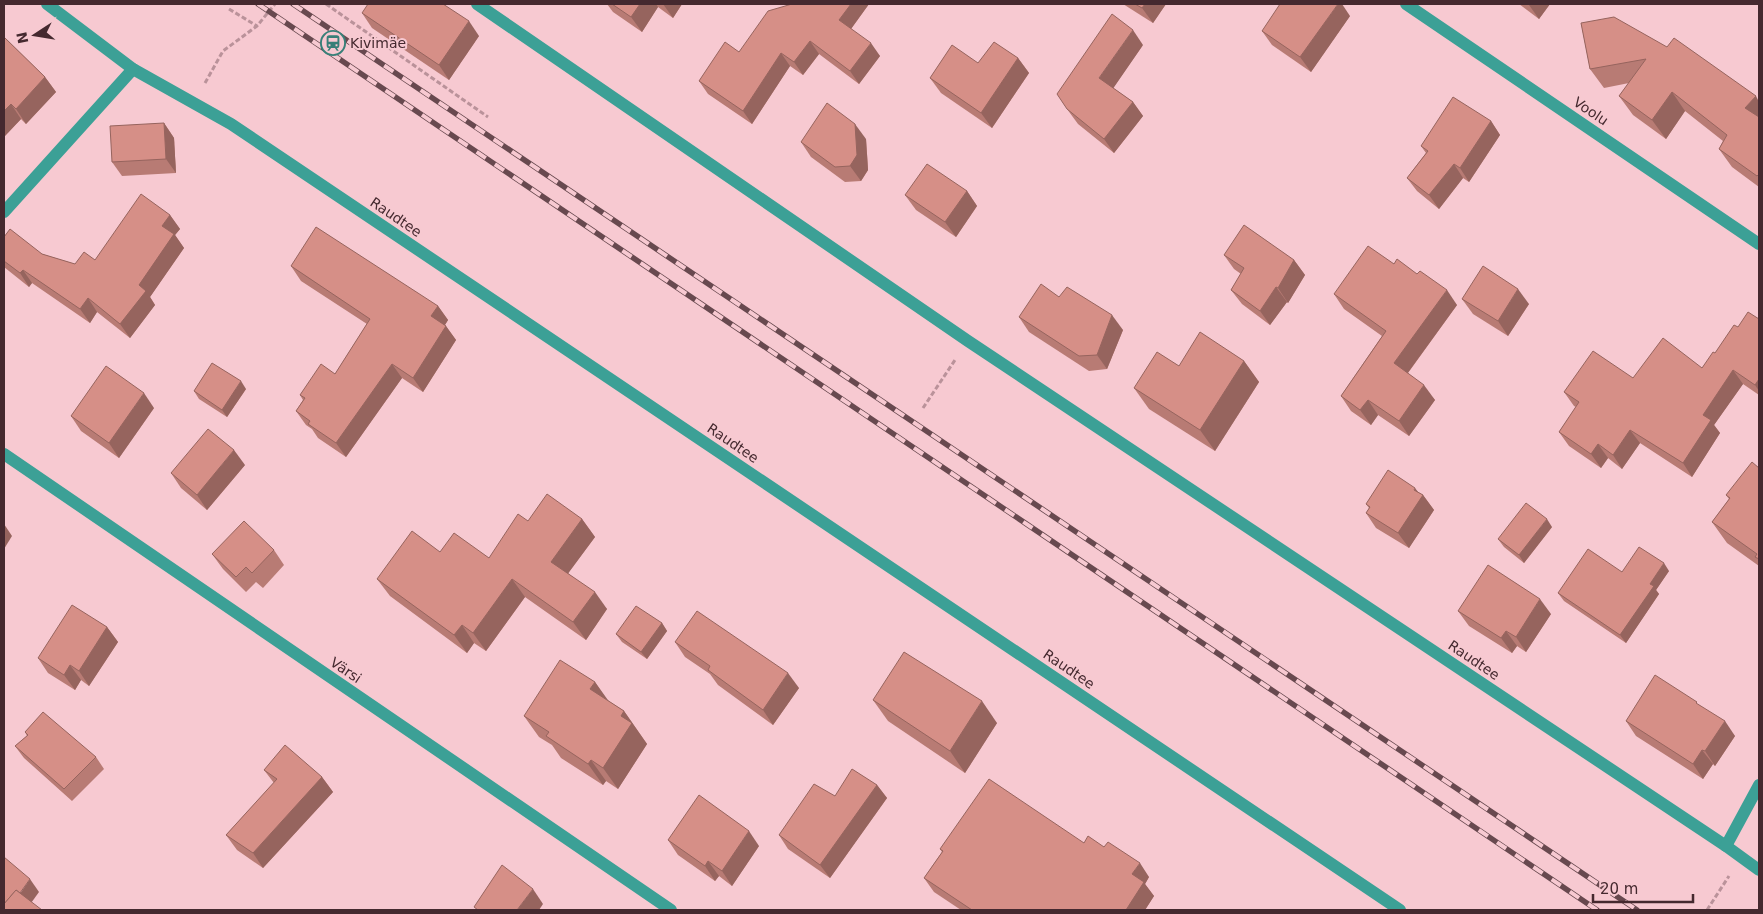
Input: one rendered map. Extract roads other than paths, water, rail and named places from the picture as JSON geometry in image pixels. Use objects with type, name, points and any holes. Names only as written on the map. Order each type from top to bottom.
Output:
[{"type":"street","name":"Raudtee","points":[[47,4],[133,69],[231,124],[1400,910]]},
{"type":"street","name":"Raudtee","points":[[477,4],[968,341],[1726,846],[1759,870]]},
{"type":"street","name":"Voolu","points":[[1406,4],[1759,244]]},
{"type":"street","points":[[4,212],[133,69]]},
{"type":"street","name":"Värsi","points":[[4,454],[671,910]]},
{"type":"street","points":[[1726,846],[1759,785]]},
{"type":"railway","points":[[258,4],[1597,910]]},
{"type":"railway","points":[[293,4],[1637,910]]},
{"type":"place","name":"Kivimäe","points":[[333,43]]}]
